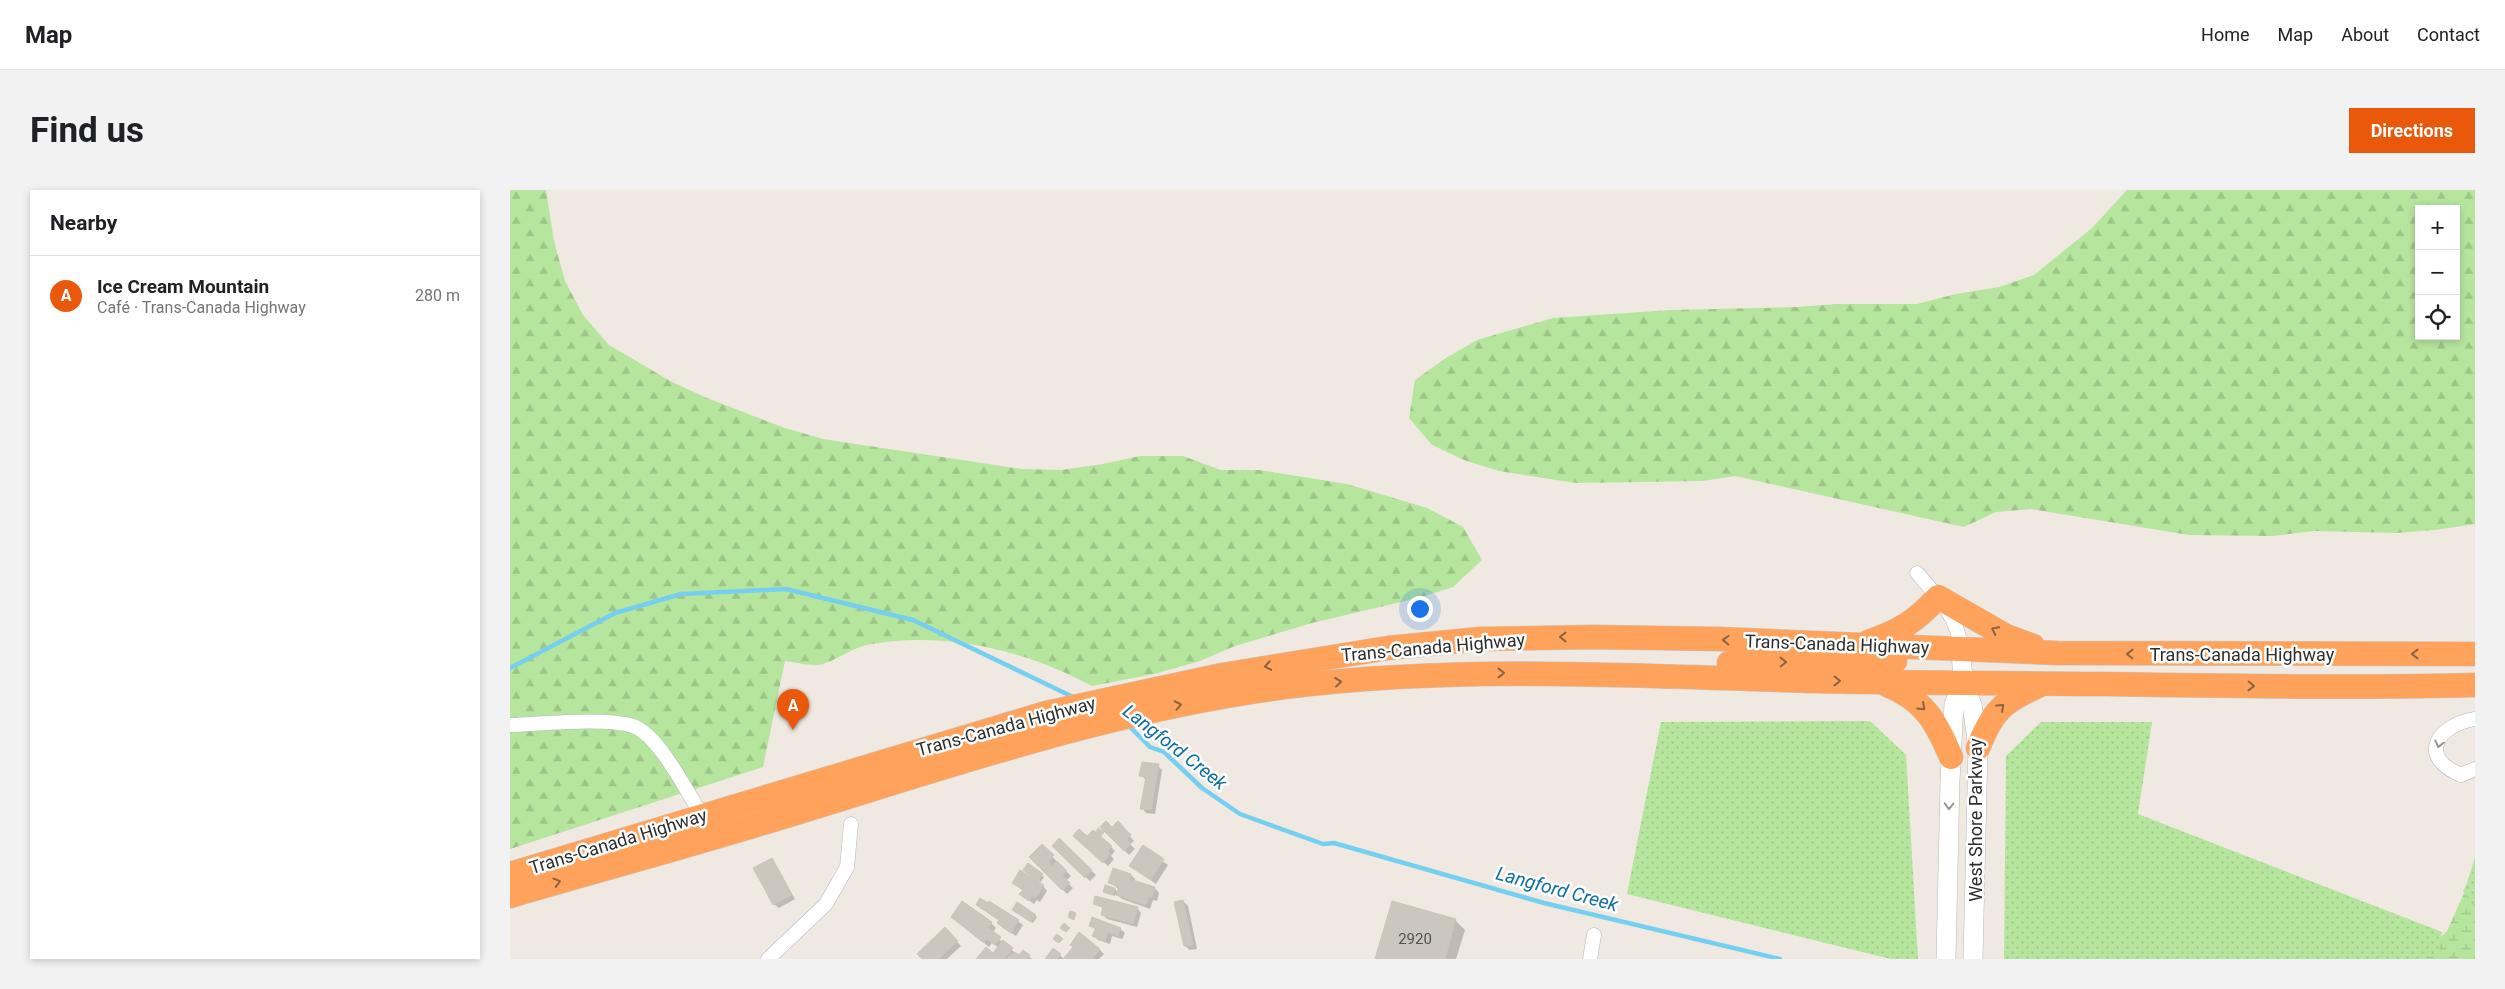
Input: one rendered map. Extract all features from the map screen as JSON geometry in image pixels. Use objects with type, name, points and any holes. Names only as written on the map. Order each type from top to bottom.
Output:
[{"type":"highway","points":[[1862,645],[1892,634],[1918,618],[1938,597],[2006,636],[2057,653]]},
{"type":"highway","name":"Trans-Canada Highway","points":[[510,874],[1046,713],[1222,674],[1316,658],[1471,640],[1537,637],[1720,639],[2057,653],[2475,654]]},
{"type":"highway","points":[[1648,676],[1676,667],[1698,664],[1911,661],[1944,656],[1961,650]]},
{"type":"highway","name":"Trans-Canada Highway","points":[[510,896],[797,813],[1096,723],[1206,700],[1291,687],[1387,677],[1461,673],[2043,684],[2320,687],[2475,685]]},
{"type":"highway","points":[[1880,682],[1906,693],[1926,710],[1935,721],[1951,757]]},
{"type":"highway","points":[[1978,748],[1988,723],[2004,704],[2043,684]]},
{"type":"highway","points":[[702,816],[725,820],[1000,741],[1048,730],[1096,723]]},
{"type":"main road","name":"West Shore Parkway","points":[[1961,650],[1963,683],[1972,705],[1978,748],[1973,959]]},
{"type":"main road","name":"West Shore Parkway","points":[[1946,959],[1954,704],[1963,683]]},
{"type":"street","points":[[1917,573],[1938,597],[1954,620],[1960,638],[1961,650]]},
{"type":"street","points":[[2475,719],[2459,721],[2448,728],[2436,744],[2437,754],[2451,771],[2461,775],[2475,769]]},
{"type":"street","points":[[510,725],[609,723],[634,726],[662,751],[702,816]]},
{"type":"street","points":[[768,959],[826,904],[847,867],[851,824]]},
{"type":"street","points":[[1590,959],[1594,935]]},
{"type":"green space","points":[[510,190],[546,190],[554,241],[565,281],[583,315],[609,345],[672,382],[707,398],[785,428],[823,439],[1022,469],[1061,470],[1140,456],[1183,456],[1221,470],[1259,470],[1347,484],[1427,508],[1463,527],[1482,560],[1453,587],[1418,598],[1312,623],[1235,646],[1200,661],[1154,674],[1092,686],[1067,673],[1013,653],[956,642],[928,640],[871,644],[819,665],[785,661],[763,767],[510,849]]},
{"type":"green space","points":[[2127,190],[2475,190],[2475,524],[2397,533],[2315,531],[2272,536],[2189,535],[2031,509],[1996,512],[1964,527],[1735,476],[1702,481],[1576,483],[1499,471],[1464,460],[1432,445],[1409,418],[1415,380],[1446,358],[1477,340],[1553,318],[1671,310],[1797,307],[1836,304],[1917,304],[1956,294],[1999,287],[2034,275],[2092,228]]},
{"type":"green space","points":[[1870,721],[1906,755],[1918,959],[1891,959],[1627,894],[1661,722]]},
{"type":"green space","points":[[2041,722],[2152,722],[2138,814],[2442,932],[2440,948],[2427,959],[2004,959],[2006,756]]},
{"type":"green space","points":[[2475,857],[2475,959],[2419,959],[2447,931],[2464,893]]},
{"type":"green space","points":[[2475,867],[2475,904],[2472,904],[2463,891]]},
{"type":"building","points":[[1142,762],[1159,764],[1151,810],[1140,809],[1146,777],[1139,776]]},
{"type":"building","points":[[1106,821],[1112,827],[1118,821],[1131,835],[1127,839],[1131,844],[1124,851],[1100,827]]},
{"type":"building","points":[[1098,828],[1104,832],[1101,836],[1096,832]]},
{"type":"building","points":[[1079,829],[1087,836],[1093,830],[1112,846],[1108,851],[1110,854],[1103,863],[1073,836]]},
{"type":"building","points":[[1059,838],[1092,870],[1085,878],[1052,846]]},
{"type":"building","points":[[1042,844],[1054,855],[1048,861],[1052,866],[1057,861],[1067,871],[1062,875],[1070,883],[1062,890],[1029,857]]},
{"type":"building","points":[[1143,845],[1164,859],[1151,880],[1129,866]]},
{"type":"building","points":[[772,858],[782,876],[763,886],[753,868]]},
{"type":"building","points":[[1028,863],[1043,874],[1038,881],[1023,870]]},
{"type":"building","points":[[1113,868],[1131,874],[1129,879],[1155,887],[1152,897],[1149,896],[1146,905],[1116,895],[1119,886],[1108,883]]},
{"type":"building","points":[[1020,870],[1044,885],[1035,898],[1032,896],[1029,901],[1019,894],[1023,890],[1012,883]]},
{"type":"building","points":[[782,876],[792,895],[773,905],[763,886]]},
{"type":"building","points":[[1105,885],[1115,888],[1113,895],[1103,892]]},
{"type":"building","points":[[1095,896],[1138,907],[1133,924],[1101,915],[1103,907],[1093,904]]},
{"type":"building","points":[[980,898],[988,903],[989,901],[1019,920],[1011,933],[997,923],[999,920],[976,905]]},
{"type":"building","points":[[1183,900],[1193,945],[1184,946],[1174,902]]},
{"type":"building","points":[[962,901],[992,922],[988,928],[1001,937],[995,945],[987,939],[984,943],[951,917]]},
{"type":"building","points":[[1392,901],[1456,919],[1445,959],[1375,959]]},
{"type":"building","points":[[1017,902],[1036,915],[1031,922],[1012,910]]},
{"type":"building","points":[[1070,911],[1076,913],[1074,920],[1068,917]]},
{"type":"building","points":[[1092,917],[1121,928],[1118,936],[1108,932],[1105,941],[1092,936],[1096,928],[1089,926]]},
{"type":"building","points":[[1064,923],[1070,928],[1066,932],[1060,928]]},
{"type":"building","points":[[945,927],[958,941],[938,959],[922,959],[917,954]]},
{"type":"building","points":[[1079,932],[1100,949],[1092,959],[1063,959],[1073,947],[1070,945]]},
{"type":"building","points":[[1057,934],[1063,939],[1059,943],[1053,939]]},
{"type":"building","points":[[1003,940],[1013,948],[1004,959],[976,959],[986,947],[993,953]]},
{"type":"building","points":[[1053,948],[1061,954],[1057,959],[1045,959]]},
{"type":"building","points":[[1023,950],[1030,955],[1027,959],[1006,959],[1015,952],[1019,955]]},
{"type":"waterway","name":"Langford Creek","points":[[510,668],[615,613],[681,594],[786,589],[913,620],[1073,697]]},
{"type":"waterway","name":"Langford Creek","points":[[1127,724],[1150,747],[1164,752],[1202,788],[1240,814],[1323,844],[1334,843],[1544,903],[1780,959]]},
{"type":"place","name":"Ice Cream Mountain","points":[[793,730]]}]
